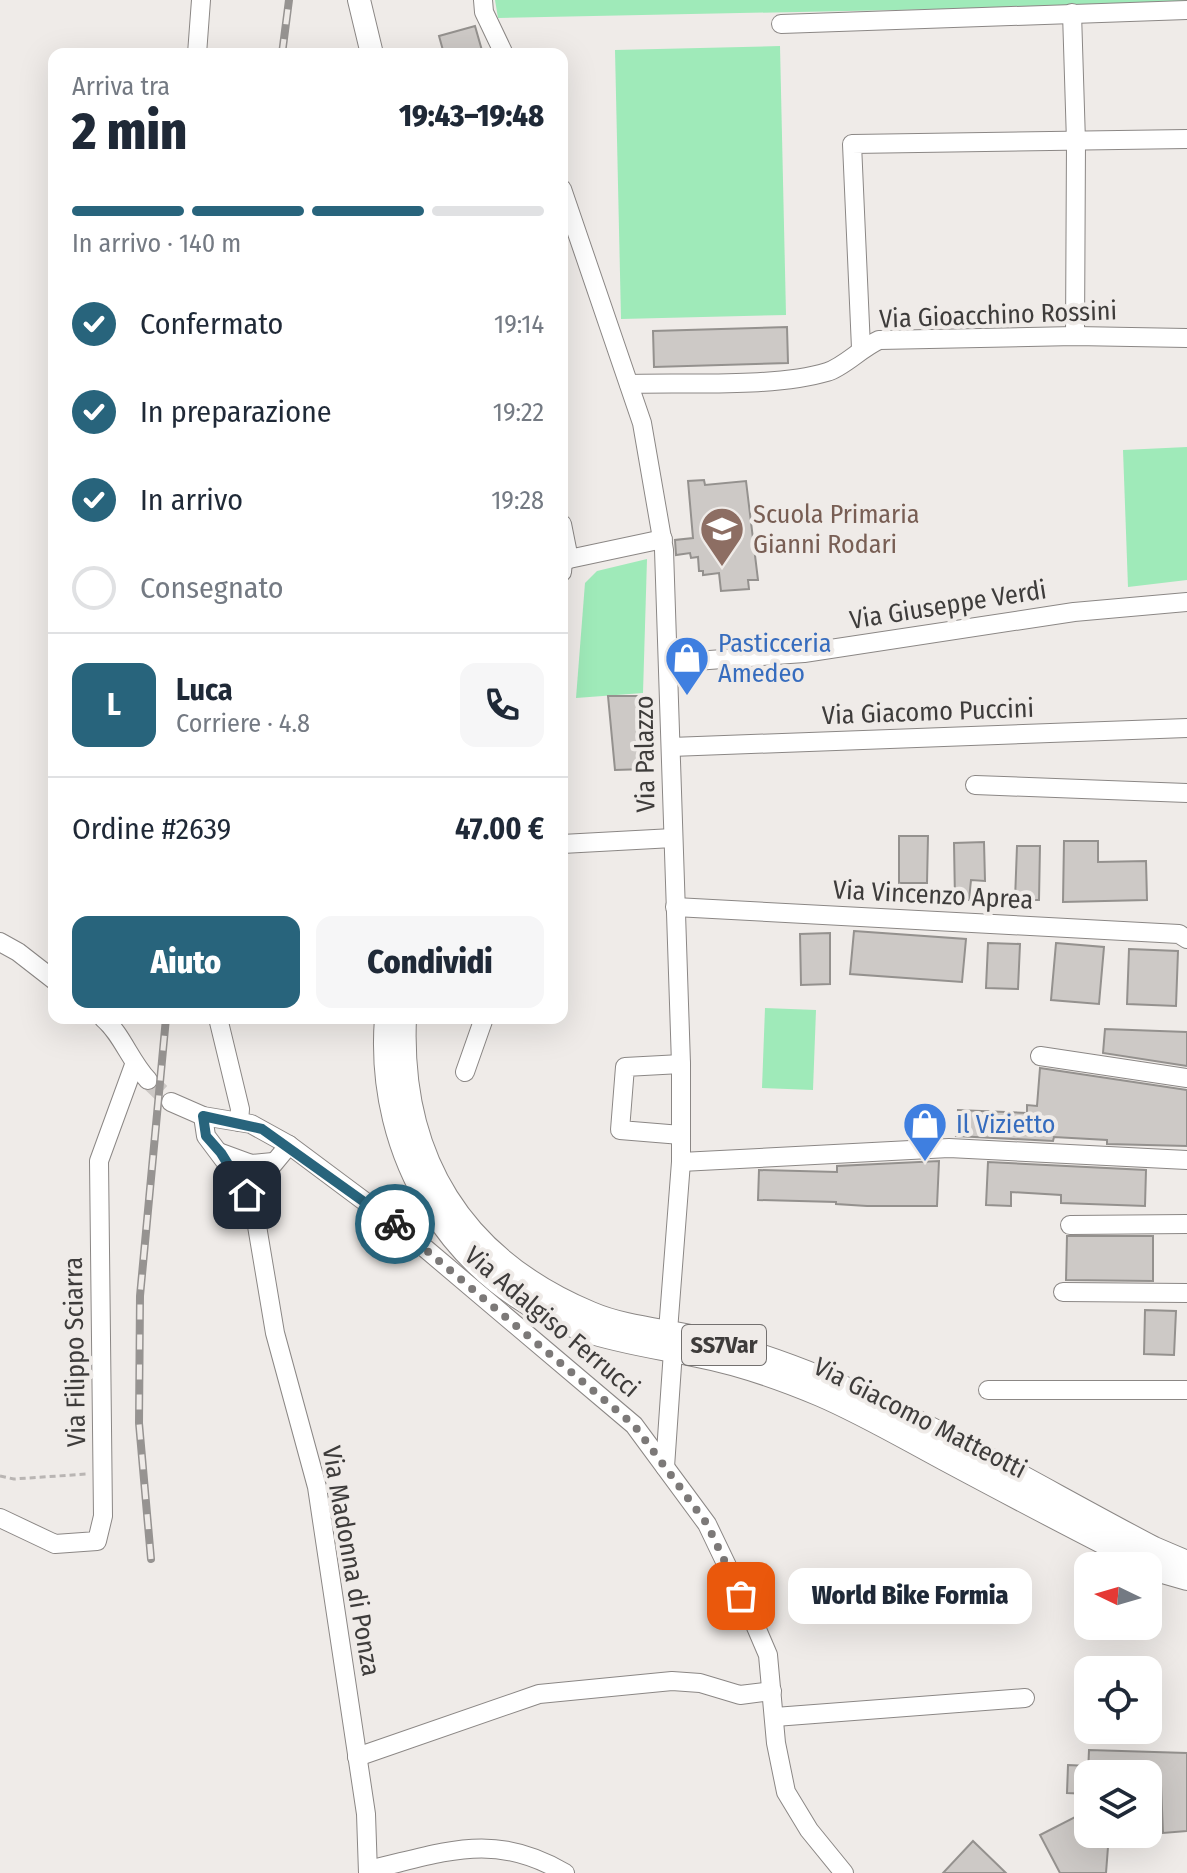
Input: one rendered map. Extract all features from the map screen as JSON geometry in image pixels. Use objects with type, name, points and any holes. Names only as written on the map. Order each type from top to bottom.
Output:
[{"type":"main road","points":[[359,0],[371,48]]},
{"type":"main road","name":"Via Giacomo Matteotti","points":[[386,1024],[383,1057],[392,1120],[413,1176],[445,1229],[478,1266],[520,1299],[585,1330],[766,1356],[895,1411],[1154,1548],[1187,1562]]},
{"type":"main road","name":"Via Giacomo Matteotti","points":[[405,1024],[403,1061],[412,1118],[432,1170],[457,1216],[489,1251],[533,1284],[594,1314],[670,1341],[700,1356],[820,1395],[1159,1571],[1187,1579]]},
{"type":"street","points":[[197,48],[201,0]]},
{"type":"street","points":[[483,0],[484,12],[501,48]]},
{"type":"street","points":[[781,24],[1187,10]]},
{"type":"street","points":[[1072,13],[1076,142],[1075,336]]},
{"type":"street","points":[[861,348],[852,144],[1187,139]]},
{"type":"street","name":"Via Palazzo","points":[[568,206],[642,423],[663,539],[681,1064],[681,1162],[665,1467]]},
{"type":"street","name":"Via Gioacchino Rossini","points":[[629,384],[797,380],[831,371],[861,348],[879,340],[1075,336],[1187,338]]},
{"type":"street","points":[[568,565],[663,539]]},
{"type":"street","name":"Via Giuseppe Verdi","points":[[668,663],[804,653],[1074,612],[1187,602]]},
{"type":"street","name":"Via Giacomo Puccini","points":[[671,747],[1187,728]]},
{"type":"street","points":[[975,785],[1187,793]]},
{"type":"street","points":[[568,844],[673,838]]},
{"type":"street","name":"Via Vincenzo Aprea","points":[[675,907],[1179,934],[1187,939]]},
{"type":"street","points":[[0,942],[48,975]]},
{"type":"street","points":[[112,1024],[134,1065],[148,1080]]},
{"type":"street","points":[[219,1024],[240,1109],[239,1122]]},
{"type":"street","points":[[465,1072],[482,1024]]},
{"type":"street","points":[[1040,1056],[1187,1078]]},
{"type":"street","points":[[681,1064],[625,1067],[620,1130],[681,1135]]},
{"type":"street","name":"Via Filippo Sciarra","points":[[0,1518],[55,1544],[97,1541],[103,1516],[99,1161],[134,1065]]},
{"type":"street","name":"Via Adalgiso Ferrucci","points":[[171,1102],[203,1116],[262,1129],[289,1145],[407,1233],[634,1425],[707,1524],[768,1655],[776,1743],[786,1792],[809,1830],[844,1873]]},
{"type":"street","name":"Via Madonna di Ponza","points":[[203,1116],[206,1136],[239,1180],[255,1214],[275,1333],[317,1487],[366,1814],[368,1872]]},
{"type":"street","name":"Via Madonna di Ponza","points":[[255,1214],[258,1191],[273,1162],[289,1145]]},
{"type":"street","points":[[681,1162],[949,1148],[1187,1160]]},
{"type":"street","points":[[221,1153],[251,1164],[273,1162]]},
{"type":"street","points":[[1070,1225],[1187,1224]]},
{"type":"street","points":[[1063,1292],[1187,1293]]},
{"type":"street","points":[[988,1390],[1187,1390]]},
{"type":"street","points":[[357,1757],[539,1694],[672,1681],[700,1683],[740,1695],[772,1691]]},
{"type":"street","points":[[775,1717],[1025,1698]]},
{"type":"street","points":[[368,1872],[470,1847],[498,1847],[534,1857],[564,1872]]},
{"type":"path","points":[[0,1476],[26,1479],[103,1472]]},
{"type":"green space","points":[[495,0],[1187,0],[1187,4],[498,18]]},
{"type":"green space","points":[[780,46],[786,315],[621,319],[615,50]]},
{"type":"green space","points":[[1187,447],[1187,580],[1128,587],[1123,450]]},
{"type":"green space","points":[[647,559],[643,693],[576,698],[585,583],[597,571]]},
{"type":"green space","points":[[765,1008],[816,1010],[813,1090],[762,1088]]},
{"type":"building","points":[[475,26],[481,48],[442,48],[439,36]]},
{"type":"building","points":[[787,327],[788,363],[654,367],[653,331]]},
{"type":"building","points":[[704,480],[705,485],[746,481],[758,580],[748,580],[749,589],[721,591],[719,573],[703,575],[703,571],[699,571],[698,557],[691,558],[690,553],[676,555],[675,540],[693,538],[688,481]]},
{"type":"building","points":[[608,696],[643,696],[646,769],[615,770]]},
{"type":"building","points":[[899,836],[928,836],[927,883],[899,883]]},
{"type":"building","points":[[1064,841],[1098,841],[1098,862],[1146,861],[1147,900],[1063,902]]},
{"type":"building","points":[[984,842],[985,881],[971,880],[969,900],[955,900],[954,843]]},
{"type":"building","points":[[1017,846],[1040,846],[1039,900],[1015,900]]},
{"type":"building","points":[[854,931],[966,939],[962,982],[850,974]]},
{"type":"building","points":[[830,933],[830,984],[801,985],[800,934]]},
{"type":"building","points":[[988,943],[1020,944],[1018,989],[986,988]]},
{"type":"building","points":[[1056,943],[1104,947],[1099,1004],[1051,1000]]},
{"type":"building","points":[[1129,949],[1178,951],[1176,1006],[1127,1004]]},
{"type":"building","points":[[1105,1029],[1187,1032],[1187,1066],[1103,1053]]},
{"type":"building","points":[[1040,1068],[1187,1090],[1187,1146],[1107,1144],[1107,1140],[1054,1137],[1053,1141],[956,1136],[958,1110],[1027,1113],[1027,1105],[1037,1106]]},
{"type":"building","points":[[939,1161],[937,1206],[758,1200],[759,1170],[837,1172],[837,1166]]},
{"type":"building","points":[[988,1162],[1146,1170],[1145,1206],[1061,1203],[1061,1195],[1011,1192],[1011,1206],[986,1205]]},
{"type":"building","points":[[1067,1236],[1153,1236],[1153,1281],[1066,1280]]},
{"type":"building","points":[[1145,1310],[1176,1311],[1174,1355],[1144,1354]]},
{"type":"building","points":[[1089,1750],[1187,1753],[1187,1831],[1163,1833],[1162,1760],[1089,1760]]},
{"type":"building","points":[[1068,1765],[1074,1765],[1074,1793],[1067,1793]]},
{"type":"building","points":[[1074,1818],[1074,1848],[1108,1848],[1106,1873],[1060,1873],[1040,1835]]},
{"type":"building","points":[[973,1841],[1006,1873],[943,1873]]},
{"type":"tunnel","points":[[148,1080],[171,1102]]},
{"type":"railway","points":[[283,48],[289,0]]},
{"type":"railway","points":[[151,1559],[139,1423],[140,1296],[165,1024]]},
{"type":"way so far","points":[[395,1224],[634,1425],[707,1524],[741,1596]]},
{"type":"place","name":"Scuola Primaria Gianni Rodari","points":[[722,568]]},
{"type":"place","name":"Pasticceria Amedeo","points":[[687,697]]},
{"type":"place","name":"Il Vizietto","points":[[925,1163]]},
{"type":"place","name":"World Bike Formia","points":[[741,1596]]},
{"type":"route","points":[[247,1195],[221,1153],[206,1136],[203,1116],[251,1124],[262,1129],[289,1145],[395,1224]]}]
